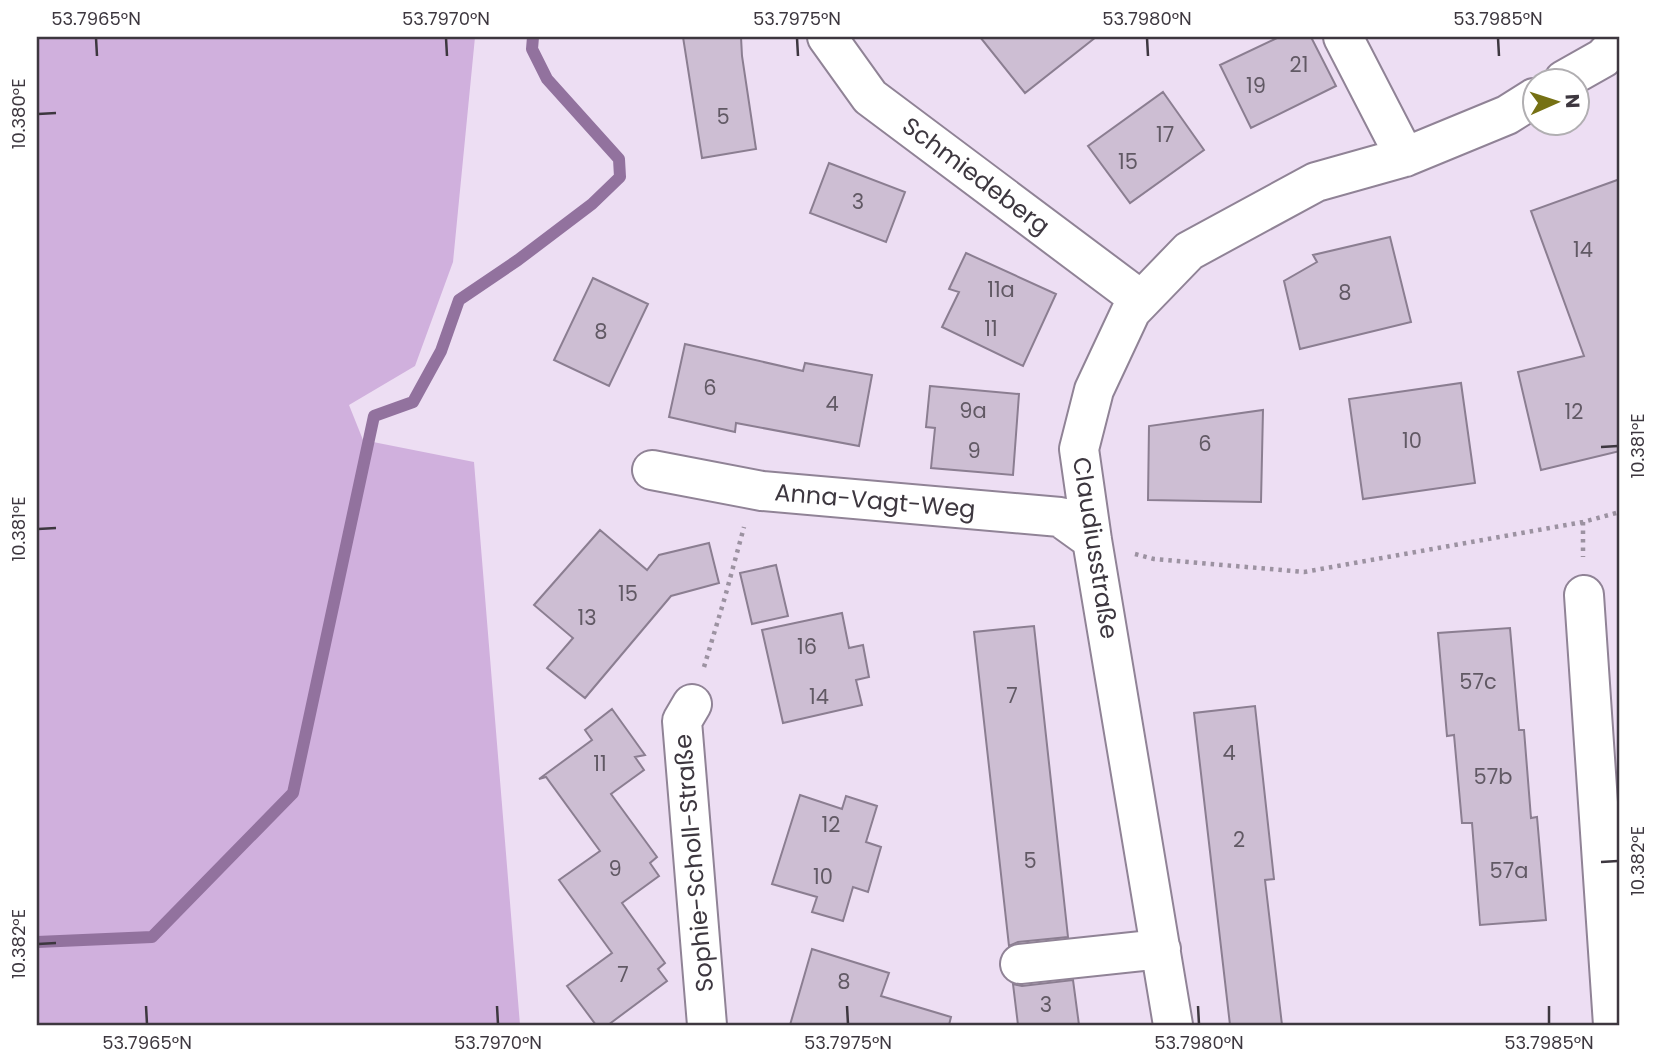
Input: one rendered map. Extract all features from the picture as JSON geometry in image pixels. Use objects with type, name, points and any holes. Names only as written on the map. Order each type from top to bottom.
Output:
[{"type":"street","name":"Schmiedeberg","points":[[827,37],[870,97],[1141,300]]},
{"type":"street","points":[[1343,37],[1405,158]]},
{"type":"street","points":[[1589,66],[1603,58],[1620,40]]},
{"type":"street","name":"Claudiusstraße","points":[[1173,1025],[1079,449],[1094,390],[1131,311],[1189,251],[1316,182],[1405,158],[1520,107]]},
{"type":"street","name":"Anna-Vagt-Weg","points":[[652,470],[754,489],[1059,517],[1092,540]]},
{"type":"street","points":[[1584,596],[1614,1025]]},
{"type":"street","name":"Sophie-Scholl-Straße","points":[[692,704],[682,721],[707,1025]]},
{"type":"street","points":[[1020,964],[1161,949]]},
{"type":"path","points":[[692,704],[754,489]]},
{"type":"path","points":[[1092,540],[1154,559],[1304,572],[1583,522],[1620,512]]},
{"type":"shaded area","points":[[37,37],[475,37],[453,262],[415,366],[349,405],[363,440],[474,462],[520,1025],[37,1025]]},
{"type":"building","points":[[683,37],[741,37],[756,149],[702,158]]},
{"type":"building","points":[[980,37],[1096,37],[1025,93]]},
{"type":"building","points":[[1279,37],[1311,37],[1336,86],[1251,128],[1220,65]]},
{"type":"building","points":[[1163,92],[1204,150],[1130,203],[1088,146]]},
{"type":"building","points":[[829,163],[905,192],[886,242],[810,213]]},
{"type":"building","points":[[1620,179],[1620,451],[1541,470],[1518,372],[1584,356],[1531,211]]},
{"type":"building","points":[[1390,237],[1411,322],[1300,349],[1284,281],[1317,262],[1313,255]]},
{"type":"building","points":[[966,253],[1056,294],[1023,366],[942,327],[959,292],[949,289]]},
{"type":"building","points":[[593,278],[648,304],[609,386],[554,360]]},
{"type":"building","points":[[685,344],[803,371],[805,363],[872,375],[859,446],[736,423],[735,432],[669,417]]},
{"type":"building","points":[[1461,383],[1475,483],[1363,499],[1349,399]]},
{"type":"building","points":[[930,386],[1019,394],[1013,475],[931,468],[935,428],[926,427]]},
{"type":"building","points":[[1263,410],[1261,502],[1148,500],[1149,426]]},
{"type":"building","points":[[600,530],[647,570],[659,555],[709,543],[719,583],[671,596],[585,698],[547,668],[573,638],[534,605]]},
{"type":"building","points":[[776,565],[788,616],[752,624],[740,573]]},
{"type":"building","points":[[842,613],[849,648],[863,645],[869,677],[856,680],[862,705],[783,723],[762,630]]},
{"type":"building","points":[[1034,626],[1068,937],[1018,942],[1009,946],[974,632]]},
{"type":"building","points":[[1510,628],[1519,730],[1524,730],[1531,818],[1537,817],[1546,920],[1480,925],[1472,823],[1462,823],[1454,735],[1447,736],[1438,633]]},
{"type":"building","points":[[1255,706],[1274,879],[1265,880],[1282,1025],[1230,1025],[1194,713]]},
{"type":"building","points":[[612,709],[645,755],[635,757],[644,770],[611,794],[657,857],[650,863],[659,876],[622,903],[665,963],[658,969],[667,981],[608,1025],[596,1025],[567,986],[612,953],[559,880],[600,851],[546,777],[539,779],[592,740],[585,730]]},
{"type":"building","points":[[800,795],[842,809],[846,796],[877,806],[866,842],[881,847],[868,892],[853,887],[843,921],[812,912],[817,897],[772,884]]},
{"type":"building","points":[[812,949],[889,973],[881,996],[951,1017],[949,1025],[790,1025]]},
{"type":"building","points":[[1073,980],[1079,1025],[1018,1025],[1013,984],[1022,986]]},
{"type":"waterway","points":[[37,942],[152,937],[293,793],[374,416],[413,402],[441,351],[459,300],[592,204],[620,177],[619,159],[547,79],[532,49],[533,37]]}]
